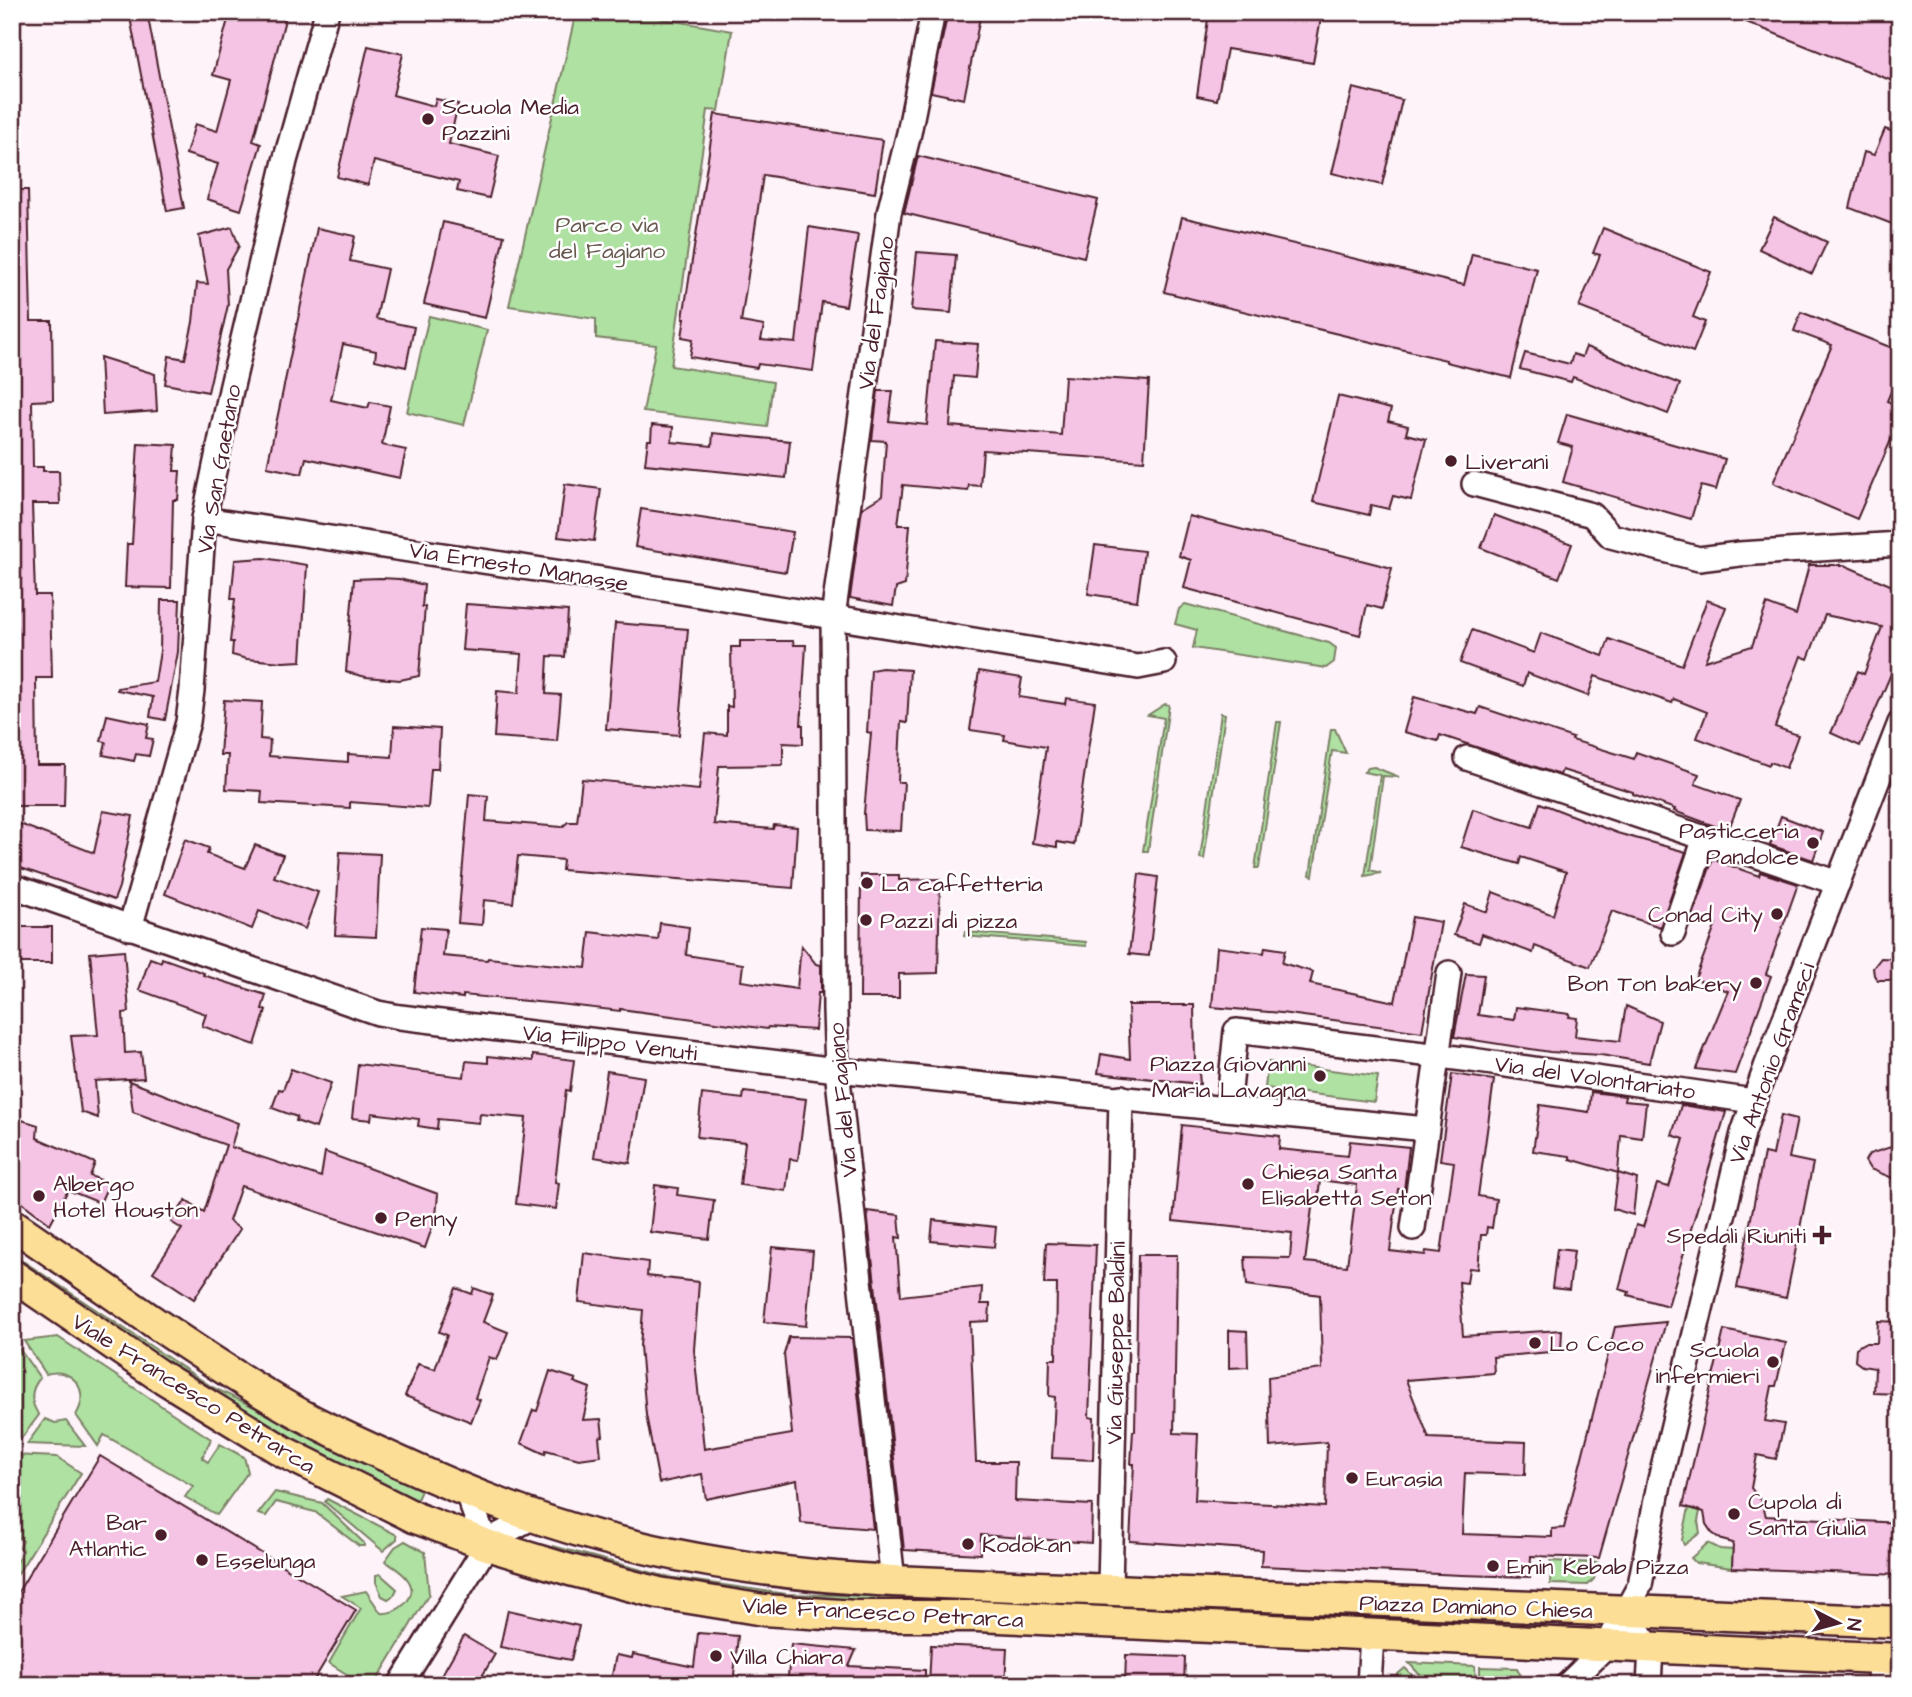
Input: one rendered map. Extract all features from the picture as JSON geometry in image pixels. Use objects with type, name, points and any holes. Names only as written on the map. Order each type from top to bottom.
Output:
[{"type":"main road","name":"Viale Francesco Petrarca","points":[[12,1224],[166,1330],[277,1401],[336,1433],[466,1491],[535,1516],[610,1538],[726,1564],[820,1576],[1326,1599]]},
{"type":"main road","name":"Viale Francesco Petrarca","points":[[12,1275],[201,1402],[284,1452],[416,1518],[487,1545],[560,1567],[659,1593],[764,1610],[856,1616],[978,1616],[1372,1635]]},
{"type":"main road","name":"Piazza Damiano Chiesa","points":[[1326,1599],[1625,1612]]},
{"type":"main road","points":[[1625,1612],[1900,1622]]},
{"type":"main road","name":"Piazza Damiano Chiesa","points":[[1372,1635],[1651,1649]]},
{"type":"main road","points":[[1651,1649],[1886,1667]]},
{"type":"street","name":"Via San Gaetano","points":[[130,928],[188,722],[204,519],[231,390],[285,161],[327,12]]},
{"type":"street","name":"Via del Fagiano","points":[[893,1581],[837,1070],[832,617],[889,213],[909,133],[933,12]]},
{"type":"street","points":[[1474,484],[1525,489],[1592,515],[1611,536],[1699,559],[1900,544]]},
{"type":"street","name":"Via Ernesto Manasse","points":[[204,519],[832,617]]},
{"type":"street","points":[[832,617],[1138,667],[1164,662]]},
{"type":"street","name":"Via Antonio Gramsci","points":[[1625,1612],[1640,1585],[1659,1484],[1734,1166],[1753,1101],[1900,723]]},
{"type":"street","points":[[1467,758],[1838,883]]},
{"type":"street","points":[[1673,933],[1705,838]]},
{"type":"street","name":"Via Filippo Venuti","points":[[12,886],[378,1013],[837,1070],[1228,1109]]},
{"type":"street","points":[[1413,1228],[1449,973]]},
{"type":"street","points":[[1426,1129],[1228,1109],[1236,1031],[1436,1055]]},
{"type":"street","name":"Via del Volontariato","points":[[1436,1055],[1753,1101]]},
{"type":"street","name":"Via Giuseppe Baldini","points":[[1110,1589],[1121,1097]]},
{"type":"street","points":[[466,1491],[487,1545]]},
{"type":"street","points":[[400,1685],[487,1545],[497,1536],[535,1516]]},
{"type":"street","name":"Piazza Damiano Chiesa","points":[[1567,1685],[1606,1647],[1625,1612],[1651,1649]]},
{"type":"street","name":"Piazza Damiano Chiesa","points":[[1369,1685],[1372,1635]]},
{"type":"street","points":[[1649,1685],[1651,1649]]},
{"type":"green space","name":"Parco via del Fagiano","points":[[576,12],[625,12],[732,31],[719,111],[708,110],[671,366],[773,382],[767,427],[643,412],[656,345],[596,338],[596,319],[509,306]]},
{"type":"green space","points":[[429,316],[487,330],[464,425],[407,412]]},
{"type":"green space","points":[[1185,604],[1329,643],[1336,648],[1334,662],[1326,668],[1193,648],[1197,630],[1175,624],[1179,609]]},
{"type":"green space","points":[[1165,704],[1169,705],[1148,851],[1143,851],[1164,718],[1148,715]]},
{"type":"green space","points":[[1221,713],[1225,714],[1204,859],[1200,858]]},
{"type":"green space","points":[[1277,722],[1281,722],[1259,868],[1255,868]]},
{"type":"green space","points":[[1331,729],[1335,729],[1346,753],[1332,751],[1313,876],[1310,875]]},
{"type":"green space","points":[[1374,767],[1399,777],[1383,776],[1370,870],[1381,873],[1365,876],[1380,775],[1364,772]]},
{"type":"green space","points":[[965,932],[1086,942],[1086,946],[964,936]]},
{"type":"green space","points":[[1268,1062],[1378,1076],[1374,1102],[1265,1088]]},
{"type":"green space","points":[[17,1257],[212,1387],[422,1488],[416,1502],[330,1463],[210,1393],[15,1261]]},
{"type":"green space","points":[[58,1337],[211,1439],[202,1458],[208,1462],[220,1444],[244,1457],[248,1472],[217,1515],[185,1497],[193,1486],[104,1435],[98,1446],[76,1415],[81,1398],[77,1383],[64,1374],[46,1374],[24,1341]]},
{"type":"green space","points":[[12,1343],[15,1343],[40,1378],[32,1396],[39,1415],[20,1440],[12,1439]]},
{"type":"green space","points":[[45,1419],[55,1423],[66,1421],[85,1446],[27,1444]]},
{"type":"green space","points":[[12,1455],[57,1457],[81,1473],[15,1578],[12,1576],[12,1570],[23,1550],[20,1548],[23,1541],[12,1534]]},
{"type":"green space","points":[[275,1492],[322,1503],[364,1546],[359,1546],[315,1512],[276,1502],[266,1516],[258,1514]]},
{"type":"green space","points":[[327,1499],[397,1535],[397,1539],[383,1551],[325,1502]]},
{"type":"green space","points":[[1689,1508],[1700,1511],[1700,1533],[1684,1545],[1682,1540]]},
{"type":"green space","points":[[405,1541],[425,1552],[429,1594],[374,1685],[364,1685],[329,1663],[361,1608],[342,1596],[366,1591],[381,1613],[394,1611],[405,1604],[411,1593],[411,1586],[400,1572],[385,1561],[395,1547]]},
{"type":"green space","points":[[1708,1543],[1720,1549],[1733,1550],[1732,1568],[1696,1563],[1691,1558]]},
{"type":"green space","points":[[553,1546],[668,1577],[786,1594],[967,1598],[1534,1624],[787,1601],[699,1588],[552,1552]]},
{"type":"green space","points":[[1551,1561],[1598,1563],[1594,1579],[1588,1585],[1550,1584]]},
{"type":"green space","points":[[380,1574],[397,1589],[388,1599],[382,1596],[376,1582],[376,1575]]},
{"type":"green space","points":[[1409,1663],[1475,1666],[1476,1684],[1429,1685]]},
{"type":"green space","points":[[1480,1667],[1517,1668],[1523,1685],[1480,1684]]},
{"type":"green space","points":[[1405,1668],[1422,1685],[1398,1685],[1398,1674]]},
{"type":"building","points":[[129,12],[147,12],[184,208],[167,211]]},
{"type":"building","points":[[230,12],[287,12],[253,141],[261,144],[241,210],[207,199],[218,164],[186,154],[195,124],[217,131],[231,80],[213,75]]},
{"type":"building","points":[[948,12],[981,12],[964,99],[931,92]]},
{"type":"building","points":[[1209,12],[1322,12],[1313,63],[1227,49],[1217,100],[1197,96]]},
{"type":"building","points":[[1900,12],[1900,84],[1724,13]]},
{"type":"building","points":[[368,46],[403,54],[393,95],[434,106],[436,99],[458,104],[449,144],[499,156],[489,198],[457,191],[459,182],[374,161],[368,185],[337,177]]},
{"type":"building","points":[[1353,88],[1402,100],[1382,185],[1332,173]]},
{"type":"building","points":[[715,114],[883,140],[875,193],[763,175],[741,322],[764,326],[761,340],[796,343],[809,227],[858,235],[846,306],[822,302],[813,371],[758,364],[757,368],[690,357],[693,339],[682,337]]},
{"type":"building","points":[[1885,129],[1900,134],[1900,227],[1850,208],[1864,152],[1874,155]]},
{"type":"building","points":[[918,156],[1098,200],[1084,257],[904,213]]},
{"type":"building","points":[[12,190],[28,190],[31,321],[52,321],[53,400],[32,401],[33,467],[43,467],[43,471],[59,471],[60,504],[32,504],[35,595],[50,595],[52,678],[36,678],[37,765],[65,765],[64,806],[12,806]]},
{"type":"building","points":[[1182,217],[1464,285],[1472,254],[1537,269],[1511,378],[1164,292]]},
{"type":"building","points":[[1774,217],[1827,242],[1812,274],[1759,249]]},
{"type":"building","points":[[443,222],[504,236],[485,318],[424,304]]},
{"type":"building","points":[[232,227],[239,246],[226,269],[228,305],[208,392],[165,384],[169,356],[185,359],[193,322],[197,283],[208,284],[199,236]]},
{"type":"building","points":[[317,228],[355,236],[350,261],[387,269],[376,319],[414,327],[406,367],[375,360],[376,351],[343,344],[331,400],[368,408],[370,402],[390,406],[382,445],[406,450],[400,478],[306,458],[302,474],[267,467]]},
{"type":"building","points":[[1603,228],[1711,272],[1693,317],[1705,322],[1693,352],[1579,307],[1600,255],[1593,253]]},
{"type":"building","points":[[917,252],[956,255],[951,313],[911,310]]},
{"type":"building","points":[[1801,312],[1900,351],[1900,370],[1887,401],[1900,407],[1900,419],[1857,519],[1773,483],[1832,345],[1794,331]]},
{"type":"building","points":[[935,341],[978,344],[975,378],[954,376],[950,426],[1061,435],[1065,376],[1149,381],[1144,461],[983,450],[980,486],[969,485],[968,491],[903,485],[898,525],[910,525],[905,585],[896,588],[893,606],[850,598],[862,508],[882,496],[886,441],[872,440],[878,391],[893,391],[889,421],[927,425]]},
{"type":"building","points":[[1586,347],[1680,384],[1668,414],[1573,377],[1571,382],[1520,369],[1525,353],[1570,364],[1573,354],[1582,357]]},
{"type":"building","points":[[100,357],[155,374],[157,411],[103,415]]},
{"type":"building","points":[[1338,396],[1391,409],[1388,421],[1408,426],[1406,434],[1426,439],[1411,500],[1393,496],[1389,509],[1371,505],[1369,515],[1313,502]]},
{"type":"building","points":[[1567,414],[1725,459],[1716,490],[1701,486],[1691,519],[1563,482],[1573,447],[1558,443]]},
{"type":"building","points":[[652,425],[673,427],[672,442],[712,446],[713,433],[790,441],[786,478],[645,464]]},
{"type":"building","points":[[138,443],[176,445],[174,471],[180,471],[178,500],[173,500],[171,588],[125,587],[127,544],[132,544]]},
{"type":"building","points":[[565,484],[601,489],[594,541],[558,537]]},
{"type":"building","points":[[641,509],[793,532],[786,572],[635,547]]},
{"type":"building","points":[[1494,515],[1572,544],[1559,578],[1481,548]]},
{"type":"building","points":[[1189,516],[1392,568],[1382,609],[1367,605],[1360,635],[1184,588],[1191,560],[1179,556]]},
{"type":"building","points":[[1095,545],[1144,551],[1137,601],[1088,594]]},
{"type":"building","points":[[264,558],[307,565],[301,661],[247,659],[232,655],[233,642],[230,642],[235,599],[231,599],[235,560]]},
{"type":"building","points":[[1809,565],[1844,565],[1897,588],[1900,585],[1900,653],[1860,746],[1831,733],[1858,671],[1864,674],[1882,627],[1825,615],[1808,659],[1801,656],[1775,727],[1798,735],[1786,768],[1770,762],[1769,765],[1697,738],[1707,712],[1674,699],[1672,703],[1595,676],[1588,696],[1527,673],[1523,686],[1460,663],[1472,630],[1534,653],[1541,633],[1603,656],[1609,639],[1682,665],[1707,600],[1726,607],[1705,661],[1752,646],[1767,604],[1796,615]]},
{"type":"building","points":[[380,578],[424,585],[422,607],[425,607],[419,676],[400,680],[346,672],[354,579]]},
{"type":"building","points":[[161,600],[180,600],[178,652],[165,720],[150,717],[153,697],[117,690],[155,682],[160,651]]},
{"type":"building","points":[[466,604],[568,611],[565,657],[548,656],[546,694],[561,695],[557,741],[494,737],[497,691],[519,693],[522,654],[462,650]]},
{"type":"building","points":[[615,623],[688,629],[679,735],[606,729]]},
{"type":"building","points":[[740,641],[793,641],[794,645],[806,645],[801,725],[803,744],[783,743],[783,765],[719,766],[714,824],[773,829],[774,825],[797,827],[793,888],[562,870],[563,860],[518,856],[513,903],[484,900],[482,925],[458,923],[469,794],[488,796],[486,821],[562,827],[568,822],[577,822],[582,779],[699,790],[705,733],[727,735],[727,706],[732,707],[731,647],[740,647]]},
{"type":"building","points":[[871,670],[910,670],[907,723],[901,722],[898,782],[904,782],[901,831],[865,830],[871,733],[867,732]]},
{"type":"building","points":[[979,671],[1022,678],[1019,697],[1065,704],[1066,698],[1095,702],[1074,845],[1057,842],[1057,847],[1032,843],[1046,747],[1004,740],[1005,735],[970,730]]},
{"type":"building","points":[[1414,697],[1477,714],[1480,707],[1634,759],[1636,752],[1699,774],[1695,784],[1740,800],[1728,831],[1633,792],[1562,770],[1560,775],[1440,735],[1438,741],[1404,732]]},
{"type":"building","points":[[224,700],[262,702],[260,739],[270,740],[269,756],[348,762],[348,754],[392,757],[394,726],[440,729],[438,769],[431,769],[428,808],[350,802],[350,808],[261,803],[262,791],[226,789],[228,755],[220,755]]},
{"type":"building","points":[[107,715],[149,724],[146,738],[153,739],[149,756],[136,754],[134,761],[103,755],[106,742],[101,741]]},
{"type":"building","points":[[1540,803],[1617,833],[1686,852],[1660,927],[1612,911],[1590,967],[1535,946],[1533,953],[1482,934],[1479,943],[1454,935],[1465,904],[1487,912],[1493,892],[1553,915],[1566,872],[1521,857],[1519,864],[1461,847],[1473,809],[1532,827]]},
{"type":"building","points":[[103,811],[133,816],[114,900],[12,865],[12,821],[94,853]]},
{"type":"building","points":[[1781,816],[1823,832],[1813,860],[1770,845]]},
{"type":"building","points":[[185,839],[209,848],[207,854],[245,868],[255,845],[283,855],[274,877],[318,892],[305,929],[259,911],[252,929],[165,894]]},
{"type":"building","points":[[340,852],[380,854],[376,937],[335,935]]},
{"type":"building","points":[[1714,856],[1719,858],[1717,861],[1759,876],[1760,872],[1798,884],[1766,974],[1771,976],[1735,1074],[1696,1069],[1728,991],[1695,979],[1716,924],[1693,916]]},
{"type":"building","points":[[1139,874],[1158,877],[1149,956],[1129,954]]},
{"type":"building","points":[[861,875],[899,875],[899,880],[940,879],[938,973],[899,974],[899,998],[860,998]]},
{"type":"building","points":[[1412,917],[1441,922],[1422,1032],[1281,1013],[1212,1007],[1217,947],[1264,953],[1265,947],[1285,950],[1282,963],[1313,972],[1310,984],[1395,1002]]},
{"type":"building","points":[[660,923],[689,927],[686,955],[743,964],[741,981],[797,989],[801,945],[816,964],[821,965],[821,993],[818,993],[815,1030],[767,1029],[620,1009],[414,992],[421,927],[446,929],[443,956],[586,968],[590,932],[658,940]]},
{"type":"building","points":[[15,927],[52,927],[52,963],[15,963]]},
{"type":"building","points":[[124,950],[129,1012],[123,1013],[125,1053],[141,1052],[144,1078],[95,1081],[98,1118],[81,1112],[71,1036],[98,1035],[90,953]]},
{"type":"building","points":[[150,958],[161,962],[162,958],[204,973],[203,975],[266,995],[262,1009],[266,1010],[255,1045],[202,1026],[206,1014],[139,990]]},
{"type":"building","points":[[1881,958],[1900,959],[1900,980],[1878,980],[1873,968]]},
{"type":"building","points":[[1466,974],[1484,975],[1478,1015],[1514,1020],[1516,1007],[1570,1014],[1569,1017],[1577,1018],[1575,1036],[1620,1041],[1626,1006],[1660,1021],[1649,1063],[1601,1055],[1550,1052],[1454,1037]]},
{"type":"building","points":[[1128,1005],[1194,1005],[1195,1062],[1198,1062],[1200,1084],[1098,1073],[1101,1054],[1130,1059]]},
{"type":"building","points":[[533,1055],[574,1060],[570,1091],[566,1090],[555,1182],[559,1183],[556,1209],[516,1204],[526,1118],[480,1114],[479,1123],[438,1119],[437,1129],[418,1126],[419,1119],[372,1113],[371,1120],[352,1118],[358,1064],[464,1077],[466,1061],[488,1063],[488,1056],[533,1061]]},
{"type":"building","points":[[291,1069],[331,1083],[316,1128],[296,1121],[297,1117],[272,1108]]},
{"type":"building","points":[[607,1071],[644,1077],[630,1163],[594,1157]]},
{"type":"building","points":[[1452,1074],[1494,1080],[1478,1196],[1496,1199],[1492,1228],[1487,1227],[1486,1235],[1481,1235],[1478,1269],[1469,1268],[1467,1283],[1459,1282],[1463,1336],[1562,1330],[1561,1351],[1493,1357],[1494,1373],[1406,1380],[1429,1438],[1526,1442],[1525,1475],[1465,1473],[1462,1534],[1552,1537],[1552,1529],[1564,1528],[1615,1327],[1666,1322],[1599,1558],[1531,1556],[1530,1577],[1461,1575],[1261,1566],[1262,1550],[1130,1541],[1138,1255],[1177,1255],[1174,1433],[1198,1434],[1195,1500],[1325,1507],[1327,1442],[1270,1447],[1268,1377],[1322,1369],[1320,1295],[1247,1285],[1245,1257],[1290,1258],[1292,1233],[1173,1221],[1182,1125],[1280,1136],[1279,1149],[1348,1156],[1350,1141],[1409,1147],[1404,1190],[1398,1189],[1390,1251],[1425,1255],[1426,1251],[1441,1253],[1454,1162],[1440,1160]],"holes":[[[1320,1180],[1357,1185],[1347,1266],[1305,1262],[1313,1200],[1318,1200]]]},
{"type":"building","points":[[129,1081],[238,1123],[231,1147],[321,1177],[325,1152],[438,1194],[436,1216],[425,1248],[241,1186],[229,1221],[240,1229],[194,1299],[153,1272],[182,1229],[171,1222],[186,1200],[204,1212],[226,1145],[133,1112]]},
{"type":"building","points":[[744,1092],[806,1099],[798,1160],[790,1159],[786,1191],[740,1185],[745,1142],[697,1137],[702,1094],[743,1099]]},
{"type":"building","points":[[1591,1092],[1625,1096],[1624,1101],[1646,1103],[1642,1138],[1621,1135],[1618,1173],[1570,1159],[1570,1156],[1533,1151],[1540,1105],[1589,1112]]},
{"type":"building","points":[[1681,1105],[1726,1112],[1668,1306],[1628,1295],[1629,1292],[1619,1289],[1636,1225],[1643,1227],[1657,1184],[1669,1187],[1684,1139],[1672,1135]]},
{"type":"building","points":[[1781,1115],[1797,1119],[1789,1158],[1813,1163],[1786,1298],[1737,1288],[1764,1153],[1773,1155]]},
{"type":"building","points":[[12,1117],[38,1125],[37,1138],[95,1163],[90,1176],[109,1183],[100,1203],[68,1190],[50,1224],[12,1195]]},
{"type":"building","points":[[1900,1144],[1900,1181],[1870,1169],[1865,1161],[1869,1154]]},
{"type":"building","points":[[1618,1173],[1637,1179],[1633,1215],[1613,1209]]},
{"type":"building","points":[[655,1185],[678,1188],[677,1195],[714,1200],[709,1239],[650,1232]]},
{"type":"building","points":[[867,1211],[899,1215],[901,1238],[896,1237],[901,1296],[982,1287],[981,1304],[990,1304],[989,1321],[970,1322],[976,1462],[1016,1462],[1015,1501],[1092,1505],[1091,1543],[981,1535],[980,1554],[904,1550]]},
{"type":"building","points":[[933,1220],[996,1227],[994,1247],[931,1241]]},
{"type":"building","points":[[1046,1243],[1096,1245],[1089,1417],[1094,1418],[1093,1460],[1052,1458],[1055,1397],[1049,1396],[1050,1359],[1056,1359],[1057,1284],[1044,1284]]},
{"type":"building","points":[[772,1247],[813,1251],[806,1326],[764,1322]]},
{"type":"building","points":[[1557,1249],[1574,1251],[1569,1290],[1552,1288]]},
{"type":"building","points":[[584,1253],[648,1262],[647,1276],[699,1282],[694,1350],[704,1449],[792,1434],[784,1354],[789,1337],[852,1338],[873,1529],[801,1523],[797,1480],[706,1499],[702,1474],[659,1483],[646,1415],[640,1346],[643,1310],[579,1302]]},
{"type":"building","points":[[456,1288],[472,1294],[474,1288],[493,1295],[483,1322],[508,1332],[497,1360],[489,1357],[475,1398],[480,1400],[471,1422],[405,1396],[418,1364],[435,1369],[447,1335],[439,1332]]},
{"type":"building","points":[[1878,1321],[1900,1322],[1900,1394],[1874,1393],[1875,1368],[1862,1366],[1855,1361],[1856,1348],[1864,1343],[1877,1343]]},
{"type":"building","points":[[1229,1330],[1247,1331],[1248,1367],[1229,1368]]},
{"type":"building","points":[[1724,1330],[1786,1343],[1776,1386],[1772,1386],[1765,1421],[1784,1424],[1776,1459],[1757,1455],[1751,1488],[1761,1501],[1766,1516],[1900,1523],[1900,1575],[1732,1568],[1733,1543],[1712,1533],[1706,1524],[1704,1512],[1683,1506]]},
{"type":"building","points":[[550,1371],[576,1379],[574,1382],[590,1388],[583,1420],[601,1419],[601,1456],[579,1459],[546,1450],[545,1454],[521,1443],[533,1410],[537,1411]]},
{"type":"building","points":[[100,1456],[356,1610],[311,1685],[12,1685],[12,1602]]},
{"type":"building","points":[[508,1610],[579,1626],[571,1660],[500,1647]]},
{"type":"building","points":[[698,1633],[738,1636],[734,1675],[739,1677],[738,1685],[690,1685],[657,1678],[655,1685],[610,1685],[616,1655],[632,1658],[633,1654],[694,1667]]},
{"type":"building","points":[[464,1636],[495,1654],[477,1685],[436,1685]]},
{"type":"building","points":[[791,1644],[856,1650],[849,1666],[925,1670],[925,1685],[865,1685],[788,1677]]},
{"type":"building","points":[[931,1645],[1007,1648],[1005,1685],[929,1685]]},
{"type":"building","points":[[1126,1655],[1185,1657],[1184,1685],[1125,1685]]},
{"type":"place","name":"Scuola Media Pazzini","points":[[428,119]]},
{"type":"place","name":"Liverani","points":[[1451,461]]},
{"type":"place","name":"Pasticceria Pandolce","points":[[1813,843]]},
{"type":"place","name":"La caffetteria","points":[[867,883]]},
{"type":"place","name":"Conad City","points":[[1777,914]]},
{"type":"place","name":"Pazzi di pizza","points":[[866,920]]},
{"type":"place","name":"Bon Ton bakery","points":[[1756,983]]},
{"type":"place","name":"Piazza Giovanni Maria Lavagna","points":[[1320,1076]]},
{"type":"place","name":"Chiesa Santa Elisabetta Seton","points":[[1248,1184]]},
{"type":"place","name":"Albergo Hotel Houston","points":[[39,1196]]},
{"type":"place","name":"Penny","points":[[381,1218]]},
{"type":"place","name":"Spedali Riuniti","points":[[1822,1235]]},
{"type":"place","name":"Lo Coco","points":[[1535,1343]]},
{"type":"place","name":"Scuola infermieri","points":[[1773,1362]]},
{"type":"place","name":"Eurasia","points":[[1352,1478]]},
{"type":"place","name":"Cupola di Santa Giulia","points":[[1734,1514]]},
{"type":"place","name":"Bar Atlantic","points":[[161,1535]]},
{"type":"place","name":"Kodokan","points":[[968,1544]]},
{"type":"place","name":"Esselunga","points":[[202,1560]]},
{"type":"place","name":"Emin Kebab Pizza","points":[[1493,1566]]},
{"type":"place","name":"Villa Chiara","points":[[716,1656]]}]
